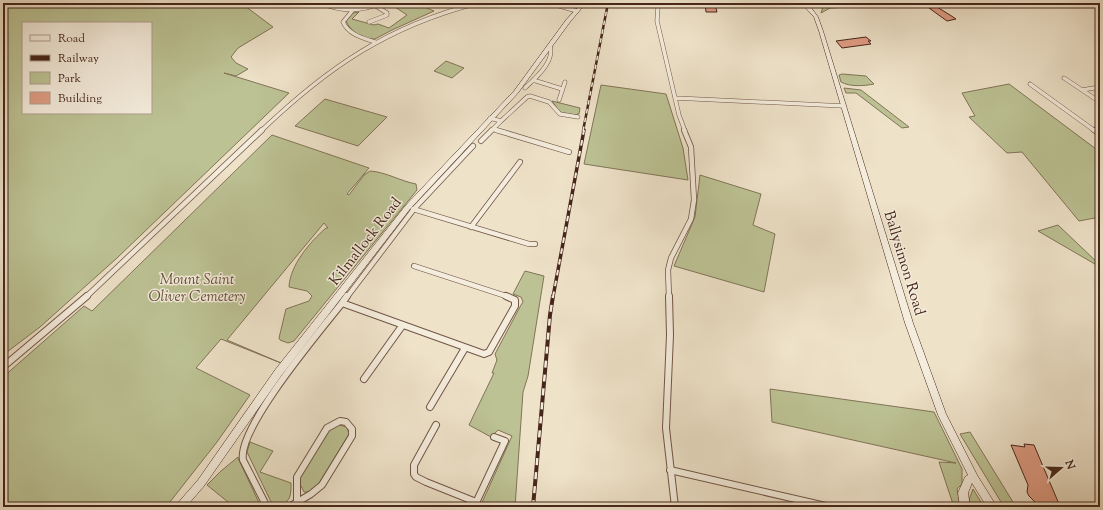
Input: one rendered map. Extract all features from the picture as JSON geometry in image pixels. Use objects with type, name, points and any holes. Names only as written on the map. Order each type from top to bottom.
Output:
[{"type":"main road","name":"Kilmallock Road","points":[[180,507],[201,483],[266,389],[310,338],[411,208],[446,170],[490,118],[516,92],[584,3]]},
{"type":"main road","points":[[804,4],[822,4],[816,17]]},
{"type":"main road","name":"Ballysimon Road","points":[[804,4],[816,17],[906,316],[942,415],[974,478],[992,507]]},
{"type":"main road","points":[[965,507],[963,493],[968,480],[974,478]]},
{"type":"street","points":[[321,3],[332,8],[353,10],[376,6],[382,3]]},
{"type":"street","points":[[3,367],[84,299],[288,104],[325,74],[393,32],[419,21],[478,3]]},
{"type":"street","points":[[549,3],[577,11]]},
{"type":"street","points":[[675,507],[666,428],[670,335],[668,270],[671,258],[691,219],[694,200],[691,147],[679,115],[658,32],[658,7],[660,5],[686,4]]},
{"type":"street","points":[[369,22],[387,15],[387,13],[376,6]]},
{"type":"street","points":[[353,10],[343,22],[344,26],[349,32],[375,42]]},
{"type":"street","points":[[525,88],[546,64],[551,52],[550,46]]},
{"type":"street","points":[[539,63],[546,64]]},
{"type":"street","points":[[1064,78],[1100,102]]},
{"type":"street","points":[[533,80],[562,89]]},
{"type":"street","points":[[559,100],[565,82]]},
{"type":"street","points":[[1030,84],[1100,134]]},
{"type":"street","points":[[1082,90],[1100,87]]},
{"type":"street","points":[[481,141],[527,97],[530,96],[549,102],[560,114],[578,117]]},
{"type":"street","points":[[675,98],[844,106]]},
{"type":"street","points":[[490,118],[501,121]]},
{"type":"street","points":[[494,129],[569,152]]},
{"type":"street","points":[[446,170],[474,146]]},
{"type":"street","points":[[471,227],[520,162]]},
{"type":"street","points":[[411,208],[528,244],[535,244]]},
{"type":"street","points":[[267,507],[244,461],[242,452],[251,429],[310,338],[342,303],[380,248]]},
{"type":"street","points":[[342,303],[476,352],[484,354],[488,352],[515,306],[515,300],[414,266]]},
{"type":"street","points":[[364,379],[402,326]]},
{"type":"street","points":[[430,407],[465,348]]},
{"type":"street","points":[[289,507],[298,500],[309,496],[320,488],[352,436],[352,429],[346,422],[340,421],[327,428],[297,477],[298,500]]},
{"type":"street","points":[[436,426],[414,465],[414,474],[416,477],[475,505],[506,441],[494,436]]},
{"type":"street","points":[[670,470],[830,507]]},
{"type":"green space","points":[[3,3],[241,3],[273,27],[238,48],[231,57],[236,63],[248,69],[236,76],[224,73],[289,93],[117,258],[40,327],[3,355]]},
{"type":"green space","points":[[389,3],[398,3],[402,5],[410,3],[434,11],[375,39],[366,38],[358,34],[348,25],[346,21],[353,13],[359,12],[352,19],[374,25],[378,24],[389,28],[407,15]]},
{"type":"green space","points":[[830,3],[931,3],[830,8],[821,13],[823,7]]},
{"type":"green space","points":[[446,61],[464,68],[452,78],[434,71]]},
{"type":"green space","points":[[839,75],[866,76],[874,84],[857,86],[845,84],[841,82]]},
{"type":"green space","points":[[1009,84],[1100,152],[1100,217],[1079,221],[1022,152],[1007,153],[969,117],[975,116],[962,93]]},
{"type":"green space","points":[[601,85],[666,94],[683,148],[688,180],[584,164]]},
{"type":"green space","points":[[844,88],[861,90],[909,127],[902,128],[856,93],[846,93]]},
{"type":"green space","points":[[325,99],[387,117],[358,146],[295,126]]},
{"type":"green space","points":[[552,101],[580,108],[579,114],[572,115],[560,112]]},
{"type":"green space","name":"Mount Saint Oliver Cemetery","points":[[272,135],[369,168],[347,194],[349,195],[364,175],[370,171],[382,173],[416,184],[417,190],[294,341],[288,343],[280,340],[279,338],[286,309],[309,301],[312,296],[307,291],[289,287],[290,279],[302,254],[326,228],[328,228],[324,223],[227,340],[281,363],[221,339],[196,368],[250,395],[217,442],[166,507],[3,507],[3,377],[84,306],[92,311]]},
{"type":"green space","points":[[700,175],[761,194],[753,225],[775,234],[764,292],[674,266],[695,217]]},
{"type":"green space","points":[[1058,225],[1100,265],[1100,267],[1038,231]]},
{"type":"green space","points":[[525,271],[544,276],[528,376],[523,392],[515,507],[480,507],[512,436],[498,430],[491,437],[469,425],[494,373],[492,373],[497,360],[495,354],[523,302],[521,297],[513,294]]},
{"type":"green space","points":[[770,389],[934,412],[962,469],[962,484],[957,489],[961,507],[954,507],[939,462],[956,463],[772,422]]},
{"type":"green space","points":[[339,425],[347,427],[349,434],[316,488],[309,492],[304,492],[300,484],[300,477],[329,431],[333,427]]},
{"type":"green space","points":[[970,432],[1016,507],[1004,507],[960,434]]},
{"type":"green space","points":[[250,442],[273,451],[260,472],[291,483],[290,497],[284,504],[280,506],[272,504],[247,452]]},
{"type":"green space","points":[[238,457],[261,507],[234,507],[207,485]]},
{"type":"green space","points":[[973,489],[984,507],[969,507],[969,500]]},
{"type":"building","points":[[705,4],[715,4],[717,12],[706,12]]},
{"type":"building","points":[[937,7],[956,19],[947,21],[929,8]]},
{"type":"building","points":[[866,37],[871,41],[868,41],[871,44],[842,48],[836,41]]},
{"type":"building","points":[[1024,444],[1034,445],[1059,504],[1048,503],[1041,505],[1036,503],[1029,496],[1027,492],[1028,485],[1011,445],[1025,447]]},
{"type":"railway","points":[[583,131],[608,3]]},
{"type":"railway","points":[[553,297],[584,130]]},
{"type":"railway","points":[[533,507],[553,296]]}]
